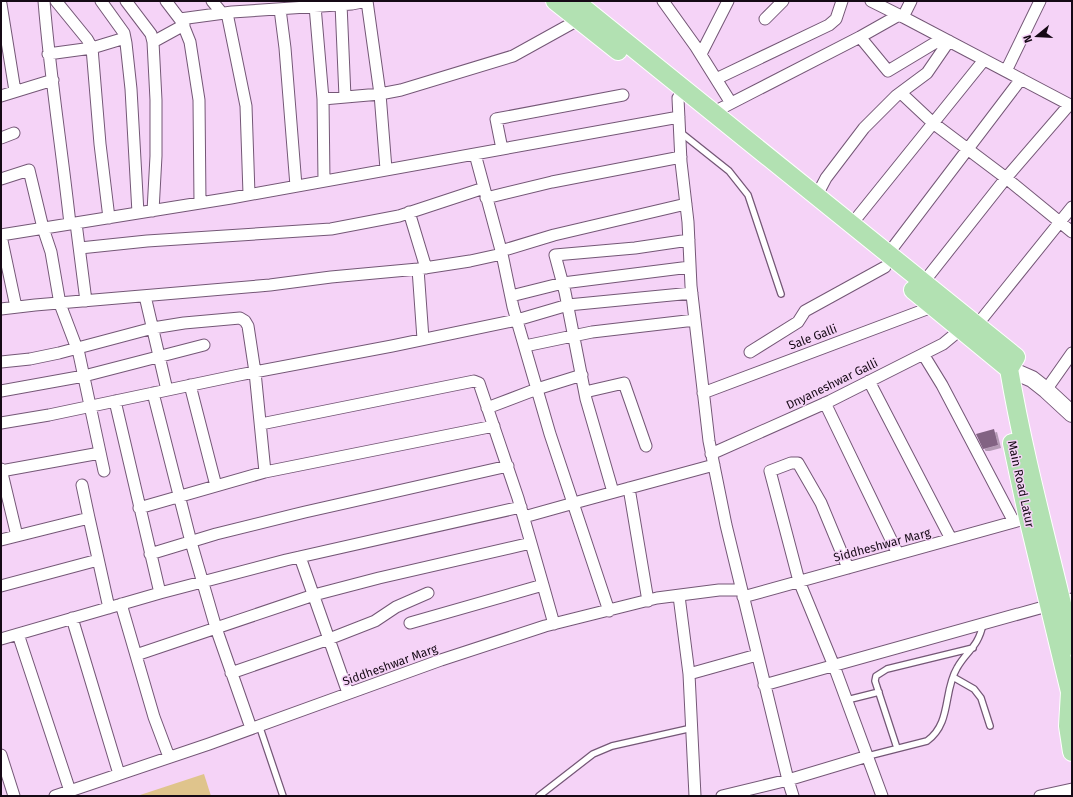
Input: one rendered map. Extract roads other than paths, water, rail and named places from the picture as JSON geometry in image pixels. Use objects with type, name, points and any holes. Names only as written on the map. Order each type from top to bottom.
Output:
[{"type":"main road","points":[[555,1],[776,176],[816,212],[886,261],[923,283],[968,327],[1046,390],[1072,414]]},
{"type":"main road","points":[[575,1],[714,112],[851,225],[932,307],[968,327]]},
{"type":"main road","points":[[1007,358],[1058,607],[1071,692],[1068,726],[1072,752]]},
{"type":"main road","name":"Main Road Latur","points":[[1007,358],[998,378],[1021,520],[1058,607]]},
{"type":"main road","points":[[1058,607],[1071,637]]},
{"type":"street","points":[[44,1],[48,54],[73,224],[80,248],[86,301]]},
{"type":"street","points":[[56,1],[92,48],[100,144],[109,218]]},
{"type":"street","points":[[101,1],[124,34],[125,38],[131,89],[138,213]]},
{"type":"street","points":[[126,1],[151,34],[153,42],[156,100],[156,156],[152,211]]},
{"type":"street","points":[[166,1],[182,22],[190,42],[199,100],[200,203]]},
{"type":"street","points":[[212,1],[224,13],[246,106],[249,194]]},
{"type":"street","points":[[153,42],[182,22],[224,13],[270,7],[341,4],[361,1],[380,94],[386,169]]},
{"type":"street","points":[[701,54],[728,1]]},
{"type":"street","points":[[766,19],[783,1]]},
{"type":"street","points":[[716,79],[829,25],[836,19],[842,1]]},
{"type":"street","points":[[871,1],[1071,105],[1006,178],[923,283]]},
{"type":"street","points":[[714,112],[901,16],[911,1]]},
{"type":"street","points":[[1006,71],[1040,1]]},
{"type":"street","points":[[667,3],[731,103]]},
{"type":"street","points":[[1,4],[6,67],[16,91]]},
{"type":"street","points":[[320,4],[324,181]]},
{"type":"street","points":[[341,4],[345,97]]},
{"type":"street","points":[[270,7],[285,48],[296,186]]},
{"type":"street","points":[[323,99],[380,94],[401,90],[513,56],[578,20]]},
{"type":"street","points":[[860,37],[888,70],[946,40]]},
{"type":"street","points":[[48,54],[92,48],[125,38]]},
{"type":"street","points":[[816,197],[826,178],[864,128],[901,93],[927,73],[946,40]]},
{"type":"street","points":[[851,225],[984,60]]},
{"type":"street","points":[[1,96],[53,80]]},
{"type":"street","points":[[750,352],[798,322],[805,311],[886,261],[968,149],[1022,80]]},
{"type":"street","points":[[901,93],[933,123],[1006,178],[1072,232]]},
{"type":"street","points":[[502,149],[496,119],[623,95]]},
{"type":"street","points":[[678,98],[692,293],[711,454],[726,525],[764,685],[793,796]]},
{"type":"street","points":[[16,307],[1,235],[200,203],[679,117]]},
{"type":"street","points":[[1,138],[14,133]]},
{"type":"street","points":[[475,154],[517,320],[550,434],[609,611]]},
{"type":"street","points":[[80,248],[147,241],[331,229],[399,216],[409,212],[485,193],[552,182],[681,156]]},
{"type":"street","points":[[1,179],[29,170],[51,252],[60,304],[78,349],[104,471]]},
{"type":"street","points":[[1,309],[270,285],[422,268],[470,261],[554,235],[686,204]]},
{"type":"street","name":"Dnyaneshwar Galli","points":[[711,454],[825,403],[943,344],[968,327],[1072,207]]},
{"type":"street","points":[[409,212],[422,268],[423,339]]},
{"type":"street","points":[[613,492],[585,392],[563,283],[555,255],[635,248],[689,240]]},
{"type":"street","points":[[511,296],[563,283],[690,267]]},
{"type":"street","points":[[1,423],[49,415],[153,392],[517,320],[568,306],[692,293]]},
{"type":"street","points":[[145,296],[167,390]]},
{"type":"street","name":"Sale Galli","points":[[703,393],[932,307]]},
{"type":"street","points":[[1,362],[30,359],[78,349],[153,328],[197,321],[240,318],[244,320],[248,326],[255,372],[265,472]]},
{"type":"street","points":[[525,346],[574,336],[639,326],[695,320]]},
{"type":"street","points":[[1,391],[84,376],[204,345]]},
{"type":"street","points":[[1046,390],[1072,353]]},
{"type":"street","points":[[923,354],[1021,520]]},
{"type":"street","points":[[487,408],[537,389],[582,375]]},
{"type":"street","points":[[260,424],[474,381],[479,383],[508,466],[554,624]]},
{"type":"street","points":[[869,381],[951,539]]},
{"type":"street","points":[[585,392],[624,383],[646,446]]},
{"type":"street","points":[[190,385],[216,486]]},
{"type":"street","points":[[153,392],[191,542],[216,628],[231,673],[255,727]]},
{"type":"street","points":[[115,401],[160,593]]},
{"type":"street","points":[[825,403],[898,554]]},
{"type":"street","points":[[139,508],[265,472],[494,426]]},
{"type":"street","points":[[17,536],[1,470],[100,453]]},
{"type":"street","points":[[848,568],[821,503],[798,463],[791,463],[770,471],[799,581],[834,666],[882,796]]},
{"type":"street","points":[[1,639],[160,593],[300,557],[522,512],[574,503],[714,465]]},
{"type":"street","points":[[150,554],[305,512],[508,466]]},
{"type":"street","points":[[82,485],[108,608]]},
{"type":"street","points":[[629,488],[648,601]]},
{"type":"street","points":[[1,540],[89,518]]},
{"type":"street","name":"Siddheshwar Marg","points":[[55,796],[255,727],[441,660],[554,624],[648,601],[719,590],[742,593],[799,581],[1021,520]]},
{"type":"street","points":[[136,655],[314,595],[379,578],[531,543]]},
{"type":"street","points":[[300,557],[348,693]]},
{"type":"street","points":[[1,586],[98,560]]},
{"type":"street","points":[[410,623],[543,585]]},
{"type":"street","points":[[231,673],[329,639],[375,620],[396,607],[428,593]]},
{"type":"street","points":[[679,596],[690,674],[695,796]]},
{"type":"street","points":[[120,604],[154,717],[169,757]]},
{"type":"street","points":[[764,685],[984,624],[1058,607]]},
{"type":"street","points":[[72,618],[120,774]]},
{"type":"street","points":[[18,634],[70,791]]},
{"type":"street","points":[[690,674],[757,655]]},
{"type":"street","points":[[1,755],[14,796]]},
{"type":"street","points":[[722,796],[788,780],[868,756]]},
{"type":"street","points":[[1040,796],[1072,788]]},
{"type":"lane","points":[[680,132],[730,171],[748,195],[781,294]]},
{"type":"lane","points":[[868,756],[927,741],[934,736],[939,728],[945,712],[953,677],[957,668],[981,636],[984,624]]},
{"type":"lane","points":[[897,748],[878,692],[875,681],[876,676],[887,669],[973,648]]},
{"type":"lane","points":[[953,677],[974,689],[980,698],[990,726]]},
{"type":"lane","points":[[847,700],[878,692]]},
{"type":"lane","points":[[255,727],[283,796]]},
{"type":"lane","points":[[539,796],[593,754],[612,746],[692,728]]}]
